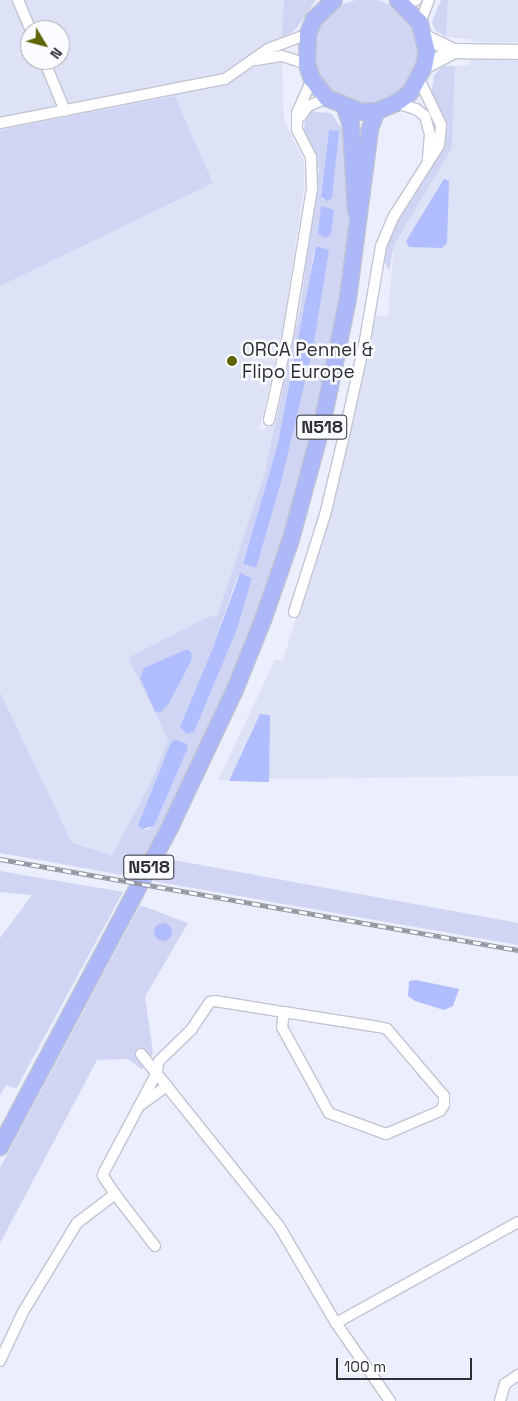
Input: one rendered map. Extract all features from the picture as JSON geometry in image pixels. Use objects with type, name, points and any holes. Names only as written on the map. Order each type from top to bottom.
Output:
[{"type":"highway","points":[[334,0],[314,19],[308,34],[309,72],[328,98],[345,107],[361,112],[377,111],[396,104],[422,73],[422,30],[406,1]]},
{"type":"highway","name":"N518","points":[[345,107],[351,125],[352,192],[358,229]]},
{"type":"highway","name":"N518","points":[[0,1147],[172,825],[234,692],[263,620],[291,539],[322,425],[358,229],[370,128],[377,111]]},
{"type":"highway","name":"N518","points":[[0,1134],[22,1106]]},
{"type":"main road","points":[[422,30],[454,51],[518,52]]},
{"type":"main road","points":[[422,73],[454,51]]},
{"type":"street","points":[[18,0],[27,20]]},
{"type":"street","points":[[422,30],[430,0]]},
{"type":"street","points":[[0,123],[225,79],[255,61],[268,50],[308,34]]},
{"type":"street","points":[[255,61],[282,56],[309,72],[297,113],[297,121],[301,142],[311,157],[312,188],[288,335],[270,420]]},
{"type":"street","points":[[48,70],[66,111]]},
{"type":"street","points":[[294,612],[325,515],[365,340],[385,232],[428,159],[439,145],[441,125],[422,73]]},
{"type":"street","points":[[297,121],[308,106],[328,98]]},
{"type":"street","points":[[396,104],[416,109],[425,116],[430,134],[428,159]]},
{"type":"street","points":[[155,1246],[103,1176],[156,1074],[159,1061],[191,1030],[210,1002],[284,1012],[387,1029],[444,1096],[444,1105],[440,1111],[386,1134],[329,1113],[282,1027],[284,1012]]},
{"type":"street","points":[[140,1054],[279,1226],[336,1323],[390,1401]]},
{"type":"street","points":[[139,1107],[167,1086]]},
{"type":"street","points":[[0,1361],[23,1312],[77,1222],[115,1194]]},
{"type":"street","points":[[336,1323],[518,1222]]},
{"type":"street","points":[[500,1401],[505,1384],[518,1375]]},
{"type":"shaded area","points":[[366,-1],[386,3],[395,8],[409,22],[414,31],[418,51],[414,71],[409,80],[395,94],[386,99],[366,103],[346,99],[337,94],[323,80],[318,71],[314,51],[318,31],[323,22],[337,8],[346,3]]},
{"type":"shaded area","points":[[0,0],[284,0],[281,34],[284,120],[304,161],[304,188],[283,327],[259,431],[277,423],[265,472],[217,616],[128,658],[168,740],[150,784],[112,855],[72,843],[0,692],[0,286],[213,183],[175,96],[0,130]]},
{"type":"shaded area","points":[[284,0],[316,0],[296,29],[288,35],[288,41],[281,42]]},
{"type":"shaded area","points":[[441,0],[448,0],[446,37],[435,30],[432,22]]},
{"type":"shaded area","points":[[448,0],[518,0],[518,42],[471,42],[471,39],[446,37]]},
{"type":"shaded area","points":[[470,60],[518,60],[518,776],[218,780],[275,660],[283,660],[342,466],[376,316],[388,316],[394,245],[452,148],[455,66],[469,65]]},
{"type":"shaded area","points":[[443,66],[455,66],[452,148],[394,245],[389,271],[384,260],[388,235],[439,153],[445,128],[442,115],[431,95],[434,75]]},
{"type":"shaded area","points":[[175,96],[213,183],[0,286],[0,130]]},
{"type":"shaded area","points":[[312,108],[315,112],[331,113],[340,126],[345,126],[351,235],[327,375],[297,493],[270,580],[236,669],[170,813],[134,877],[0,853],[0,692],[72,843],[112,855],[150,784],[168,740],[128,658],[208,617],[217,616],[265,472],[300,309],[319,169],[304,129],[306,115]],"holes":[[[329,130],[338,131],[324,200],[321,197]],[[329,250],[255,568],[243,564],[278,443],[298,352],[314,251]],[[248,575],[211,653],[237,578]],[[144,668],[160,712],[155,710],[140,678]],[[173,741],[188,748],[154,826],[146,830],[138,825]]]},
{"type":"shaded area","points":[[168,859],[518,923],[518,945],[153,881]]},
{"type":"shaded area","points":[[0,871],[123,892],[16,1089],[6,1085],[0,1095],[0,938],[32,895],[0,892]]},
{"type":"shaded area","points":[[140,905],[188,923],[145,997],[153,1053],[142,1070],[128,1059],[97,1060],[0,1243],[0,1168]]},
{"type":"water","points":[[329,130],[339,131],[332,197],[328,201],[321,197]]},
{"type":"water","points":[[444,179],[449,181],[447,243],[442,248],[409,247],[406,241]]},
{"type":"water","points":[[321,206],[334,210],[331,234],[326,238],[318,234]]},
{"type":"water","points":[[316,246],[329,250],[313,348],[282,478],[256,568],[243,564],[278,443]]},
{"type":"water","points":[[240,573],[252,578],[237,629],[194,732],[187,734],[180,727],[211,653]]},
{"type":"water","points":[[188,649],[192,654],[191,661],[169,703],[160,713],[155,711],[140,678],[144,668]]},
{"type":"water","points":[[260,714],[270,715],[269,782],[229,781]]},
{"type":"water","points":[[177,740],[187,744],[188,748],[154,826],[142,829],[138,825],[172,741]]},
{"type":"water","points":[[163,923],[169,926],[172,932],[169,938],[163,941],[157,938],[154,932],[157,926]]},
{"type":"water","points":[[416,980],[459,989],[453,1006],[444,1010],[415,1001],[408,996],[409,981]]},
{"type":"railway","points":[[0,859],[518,950]]},
{"type":"place","name":"ORCA Pennel & Flipo Europe","points":[[232,361]]}]
